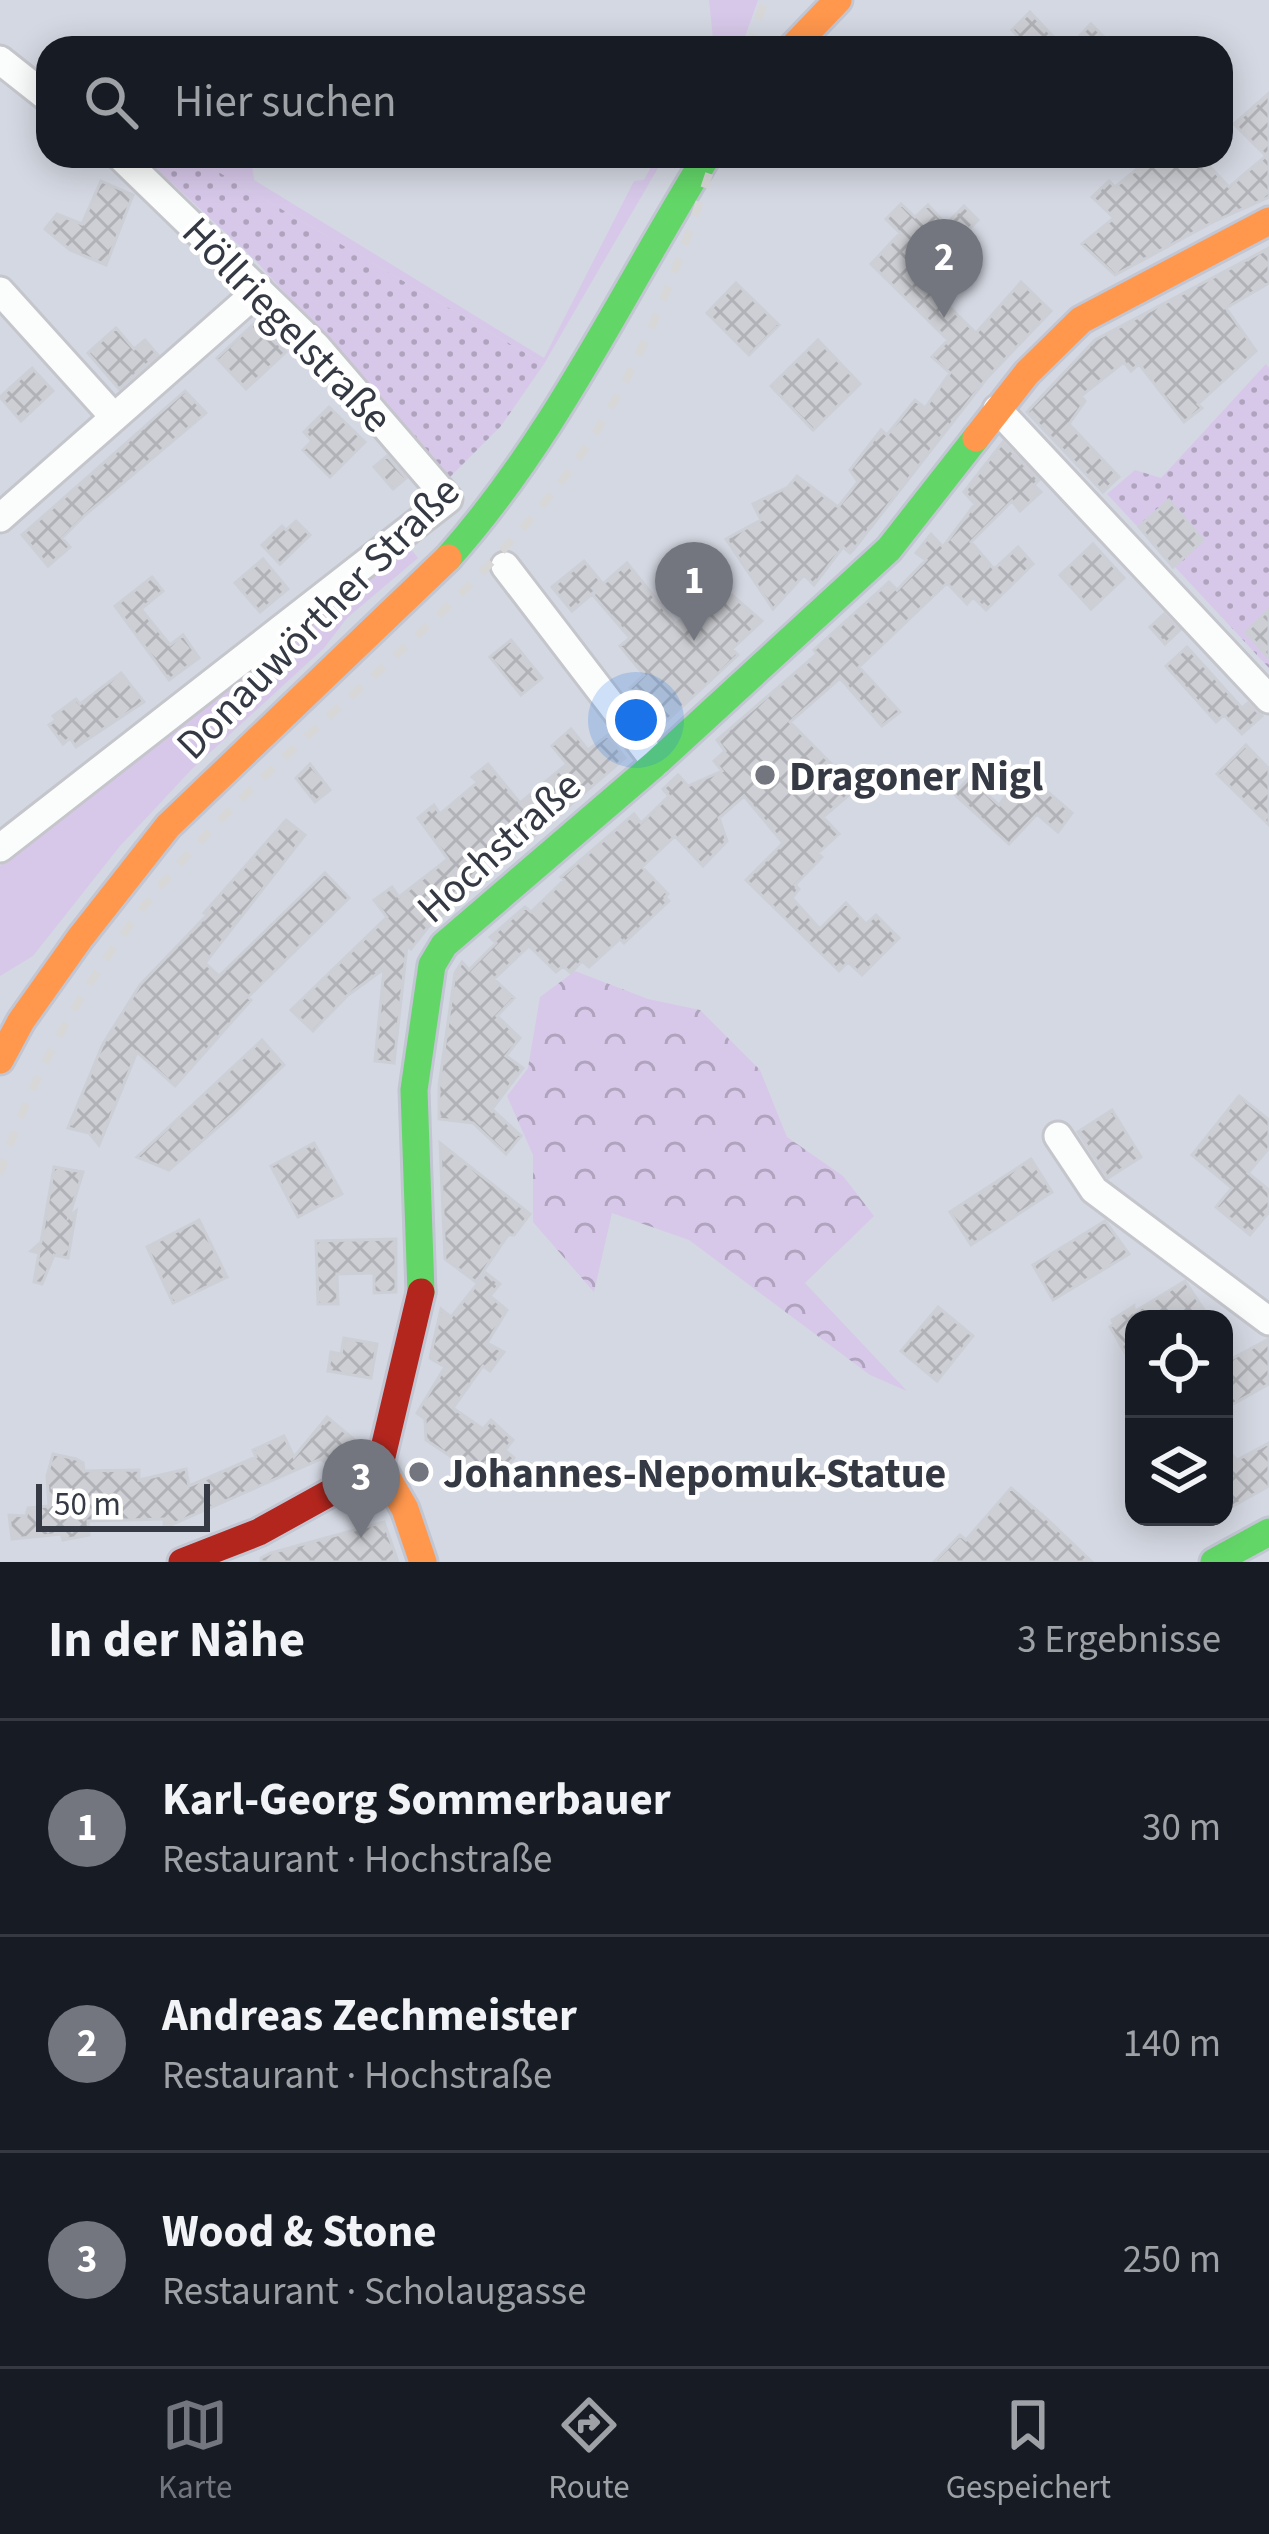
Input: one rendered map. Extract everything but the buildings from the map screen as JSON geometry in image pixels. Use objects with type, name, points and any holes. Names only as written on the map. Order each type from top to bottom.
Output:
[{"type":"main road","points":[[804,36],[838,0]]},
{"type":"main road","name":"Donauwörther Straße","points":[[1,1056],[9,1017],[153,843],[205,788],[410,597],[511,481],[575,386],[699,168]]},
{"type":"main road","name":"Hochstraße","points":[[380,1465],[422,1286],[414,1090],[432,965],[443,945],[656,763],[889,549],[1027,373],[1082,320],[1269,221]]},
{"type":"main road","points":[[182,1562],[266,1531],[380,1465],[405,1509],[423,1562]]},
{"type":"main road","points":[[1214,1562],[1269,1532]]},
{"type":"street","points":[[0,60],[36,88]]},
{"type":"street","name":"Höllriegelstraße","points":[[0,848],[448,500],[382,419],[259,290],[132,168]]},
{"type":"street","points":[[0,518],[259,290]]},
{"type":"street","points":[[0,291],[114,417]]},
{"type":"street","points":[[997,409],[1269,699]]},
{"type":"street","points":[[506,566],[656,763]]},
{"type":"street","points":[[1058,1136],[1094,1190],[1269,1321]]},
{"type":"shaded area","points":[[0,0],[1269,0],[1269,1562],[0,1562]]},
{"type":"green space","points":[[709,0],[758,0],[745,36],[713,36]]},
{"type":"green space","points":[[156,168],[211,168],[544,364],[501,426],[450,477],[256,261]]},
{"type":"green space","points":[[211,168],[252,168],[254,180],[544,358],[634,181],[644,180],[650,168],[658,168],[544,364]]},
{"type":"green space","points":[[1266,364],[1269,668],[1107,494],[1135,470],[1161,478]]},
{"type":"green space","points":[[411,549],[418,558],[347,618],[324,648],[192,769],[120,846],[33,956],[0,976],[0,866],[402,551]]},
{"type":"green space","points":[[575,971],[648,999],[700,1010],[760,1070],[787,1137],[843,1176],[874,1216],[805,1283],[907,1391],[870,1375],[689,1240],[612,1213],[594,1292],[533,1222],[533,1155],[507,1096],[528,1068],[540,997]]},
{"type":"railway","points":[[753,36],[765,0]]},
{"type":"railway","points":[[0,1174],[32,1092],[72,1013],[147,903],[221,819],[469,585],[587,446],[652,326],[711,168]]},
{"type":"traffic: fast","points":[[448,558],[555,414],[700,168]]},
{"type":"traffic: fast","points":[[421,1292],[414,1090],[432,965],[444,945],[656,763],[889,549],[976,438]]},
{"type":"traffic: fast","points":[[1214,1562],[1269,1532]]},
{"type":"traffic: slow","points":[[804,36],[838,0]]},
{"type":"traffic: slow","points":[[976,438],[1027,373],[1081,320],[1269,221]]},
{"type":"traffic: slow","points":[[0,1060],[21,1021],[80,938],[168,826],[448,558]]},
{"type":"traffic: slow","points":[[380,1465],[405,1509],[423,1562]]},
{"type":"traffic: jam","points":[[182,1562],[259,1532],[380,1465],[421,1292]]},
{"type":"place","name":"Andreas Zechmeister","points":[[944,318]]},
{"type":"place","name":"Karl-Georg Sommerbauer","points":[[694,641]]},
{"type":"place","name":"Dragoner Nigl","points":[[765,775]]},
{"type":"place","name":"Johannes-Nepomuk-Statue","points":[[419,1472]]},
{"type":"place","name":"Wood & Stone","points":[[361,1538]]}]
